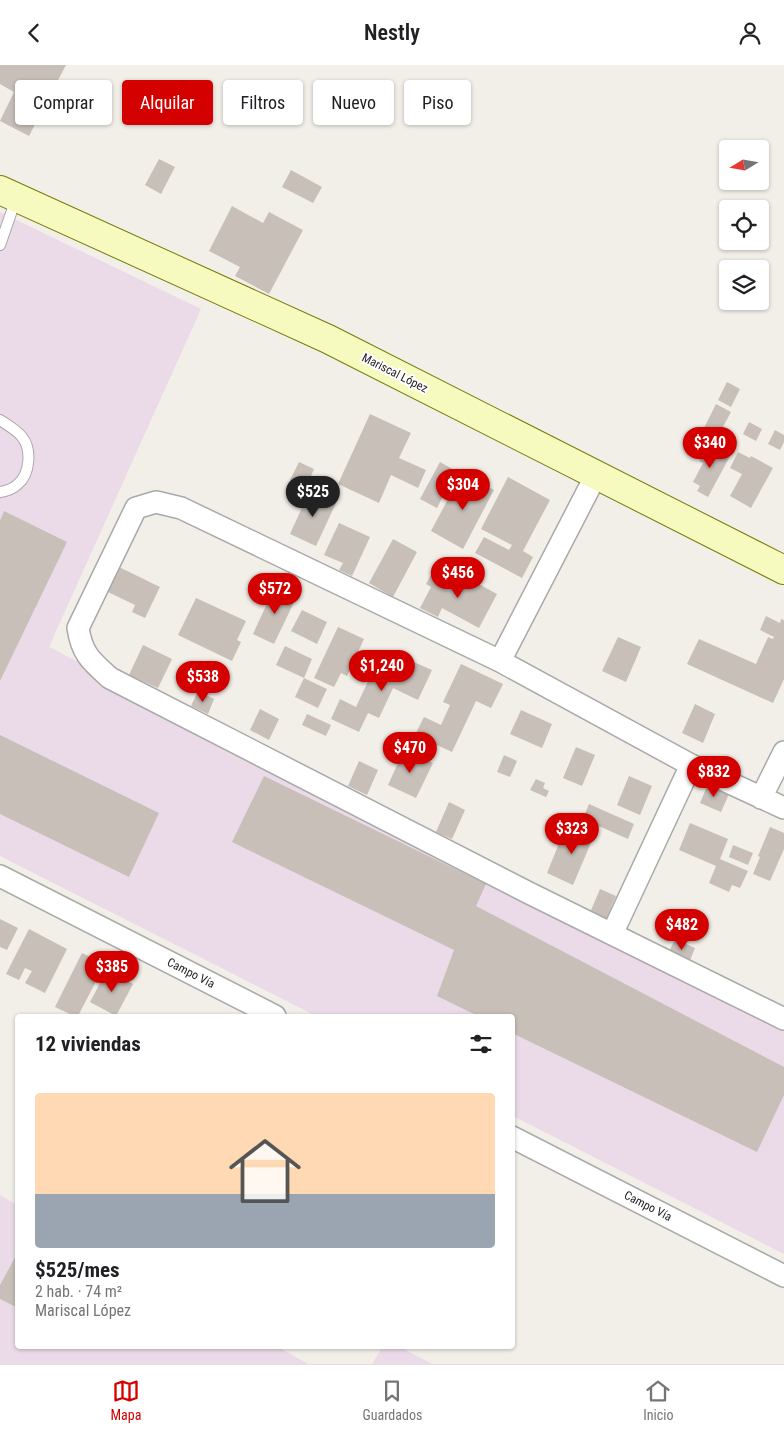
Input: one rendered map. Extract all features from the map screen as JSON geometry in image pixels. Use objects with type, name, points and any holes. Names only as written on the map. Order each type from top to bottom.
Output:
[{"type":"street","name":"Mariscal López","points":[[8,194],[328,339],[784,570]]},
{"type":"street","points":[[500,661],[596,475]]},
{"type":"street","points":[[784,808],[692,765],[500,661],[181,508],[156,502],[136,508],[78,628],[80,644],[89,659],[110,678],[612,934],[784,1019]]},
{"type":"street","points":[[761,798],[784,752]]},
{"type":"street","points":[[612,934],[692,765]]},
{"type":"street","name":"Campo Vía","points":[[0,876],[272,1014]]},
{"type":"street","name":"Campo Vía","points":[[515,1139],[784,1275]]},
{"type":"lane","points":[[0,245],[8,194]]},
{"type":"lane","points":[[0,420],[21,435],[26,443],[28,455],[24,479],[10,490],[0,492]]},
{"type":"shaded area","points":[[0,212],[201,309],[49,647],[784,1022],[784,1254],[515,1117],[515,1014],[312,1014],[0,856]]},
{"type":"shaded area","points":[[0,1195],[15,1204],[15,1349],[281,1349],[308,1364],[0,1364]]},
{"type":"shaded area","points":[[381,1349],[404,1349],[432,1364],[372,1364]]},
{"type":"building","points":[[0,65],[66,65],[58,80],[15,80],[15,125],[35,125],[29,136],[0,121],[14,92],[0,84]]},
{"type":"building","points":[[159,159],[175,167],[161,194],[145,185]]},
{"type":"building","points":[[291,170],[322,187],[313,203],[282,187]]},
{"type":"building","points":[[232,206],[263,223],[269,212],[303,230],[269,294],[235,276],[240,267],[209,251]]},
{"type":"building","points":[[727,382],[740,389],[731,407],[718,400]]},
{"type":"building","points":[[716,404],[731,412],[718,436],[704,428]]},
{"type":"building","points":[[370,414],[411,433],[399,458],[426,470],[418,488],[391,475],[379,503],[338,484]]},
{"type":"building","points":[[749,422],[762,429],[756,441],[743,434]]},
{"type":"building","points":[[775,430],[784,435],[784,442],[780,450],[768,444]]},
{"type":"building","points":[[706,443],[730,456],[708,497],[697,491],[700,486],[693,482],[703,463],[699,461],[701,457],[699,455]]},
{"type":"building","points":[[738,452],[750,458],[751,456],[773,468],[751,508],[730,496],[742,474],[730,468]]},
{"type":"building","points":[[299,462],[314,469],[306,488],[290,480]]},
{"type":"building","points":[[440,462],[456,471],[437,508],[420,499]]},
{"type":"building","points":[[462,473],[494,490],[463,549],[431,531]]},
{"type":"building","points":[[508,477],[550,500],[523,551],[533,557],[522,578],[475,553],[484,537],[509,550],[512,545],[481,529]]},
{"type":"building","points":[[310,490],[336,503],[316,546],[290,534]]},
{"type":"building","points":[[4,511],[67,542],[0,681],[0,521]]},
{"type":"building","points":[[339,523],[370,537],[352,576],[339,570],[343,563],[324,555]]},
{"type":"building","points":[[393,539],[417,552],[393,597],[369,583]]},
{"type":"building","points":[[119,567],[160,587],[145,618],[132,612],[135,605],[108,592]]},
{"type":"building","points":[[435,567],[440,570],[438,574],[455,583],[453,587],[458,589],[464,576],[497,594],[479,628],[442,608],[438,617],[420,608],[431,587],[426,584]]},
{"type":"building","points":[[275,586],[297,596],[274,644],[253,634]]},
{"type":"building","points":[[196,598],[246,621],[237,640],[241,642],[232,661],[178,635]]},
{"type":"building","points":[[302,610],[327,622],[317,644],[291,631]]},
{"type":"building","points":[[766,616],[780,623],[781,619],[784,620],[784,679],[773,703],[687,664],[699,639],[756,664],[768,637],[773,639],[774,637],[760,630]]},
{"type":"building","points":[[338,627],[364,639],[347,676],[341,673],[334,687],[314,678]]},
{"type":"building","points":[[618,637],[641,647],[626,682],[602,671]]},
{"type":"building","points":[[143,645],[172,659],[158,688],[129,675]]},
{"type":"building","points":[[285,646],[312,659],[304,678],[276,665]]},
{"type":"building","points":[[407,659],[432,670],[418,700],[393,688],[379,718],[368,713],[359,732],[331,719],[340,699],[356,707],[378,660],[401,671]]},
{"type":"building","points":[[461,664],[503,684],[491,708],[476,701],[452,752],[415,735],[424,717],[441,725],[450,705],[443,702]]},
{"type":"building","points":[[304,678],[327,689],[318,708],[295,697]]},
{"type":"building","points":[[198,691],[214,699],[208,714],[191,706]]},
{"type":"building","points":[[695,704],[715,714],[703,743],[682,733]]},
{"type":"building","points":[[260,709],[279,719],[269,740],[250,730]]},
{"type":"building","points":[[521,710],[552,724],[542,748],[510,734]]},
{"type":"building","points":[[307,714],[331,725],[326,736],[302,725]]},
{"type":"building","points":[[0,735],[159,813],[129,877],[0,814]]},
{"type":"building","points":[[576,747],[595,755],[582,786],[563,778]]},
{"type":"building","points":[[404,750],[433,763],[416,798],[388,785]]},
{"type":"building","points":[[504,755],[517,761],[510,777],[497,772]]},
{"type":"building","points":[[359,761],[378,770],[367,795],[348,786]]},
{"type":"building","points":[[264,776],[486,884],[476,906],[784,1067],[784,1095],[757,1152],[515,1034],[515,1014],[474,1014],[437,996],[454,950],[232,842]]},
{"type":"building","points":[[629,776],[652,786],[640,815],[617,805]]},
{"type":"building","points":[[536,779],[545,783],[543,788],[549,791],[546,797],[530,790]]},
{"type":"building","points":[[708,784],[729,794],[721,812],[700,803]]},
{"type":"building","points":[[449,802],[465,810],[452,839],[436,832]]},
{"type":"building","points":[[589,804],[634,824],[628,839],[583,819]]},
{"type":"building","points":[[690,823],[728,839],[720,859],[748,871],[740,888],[732,885],[729,892],[709,883],[716,866],[679,850]]},
{"type":"building","points":[[579,824],[596,831],[573,885],[547,873],[560,841],[570,845]]},
{"type":"building","points":[[770,827],[784,833],[784,849],[770,881],[753,874]]},
{"type":"building","points":[[733,845],[753,853],[748,865],[729,857]]},
{"type":"building","points":[[600,889],[616,896],[605,922],[589,915]]},
{"type":"building","points":[[0,919],[18,928],[7,950],[0,947]]},
{"type":"building","points":[[29,929],[67,949],[45,993],[25,983],[32,971],[25,968],[19,980],[6,974]]},
{"type":"building","points":[[675,939],[695,948],[689,963],[668,954]]},
{"type":"building","points":[[82,953],[105,964],[79,1014],[70,1014],[55,1007]]},
{"type":"building","points":[[107,970],[133,984],[117,1014],[112,1014],[90,1002]]},
{"type":"building","points":[[15,1258],[15,1306],[0,1299],[0,1285]]}]
